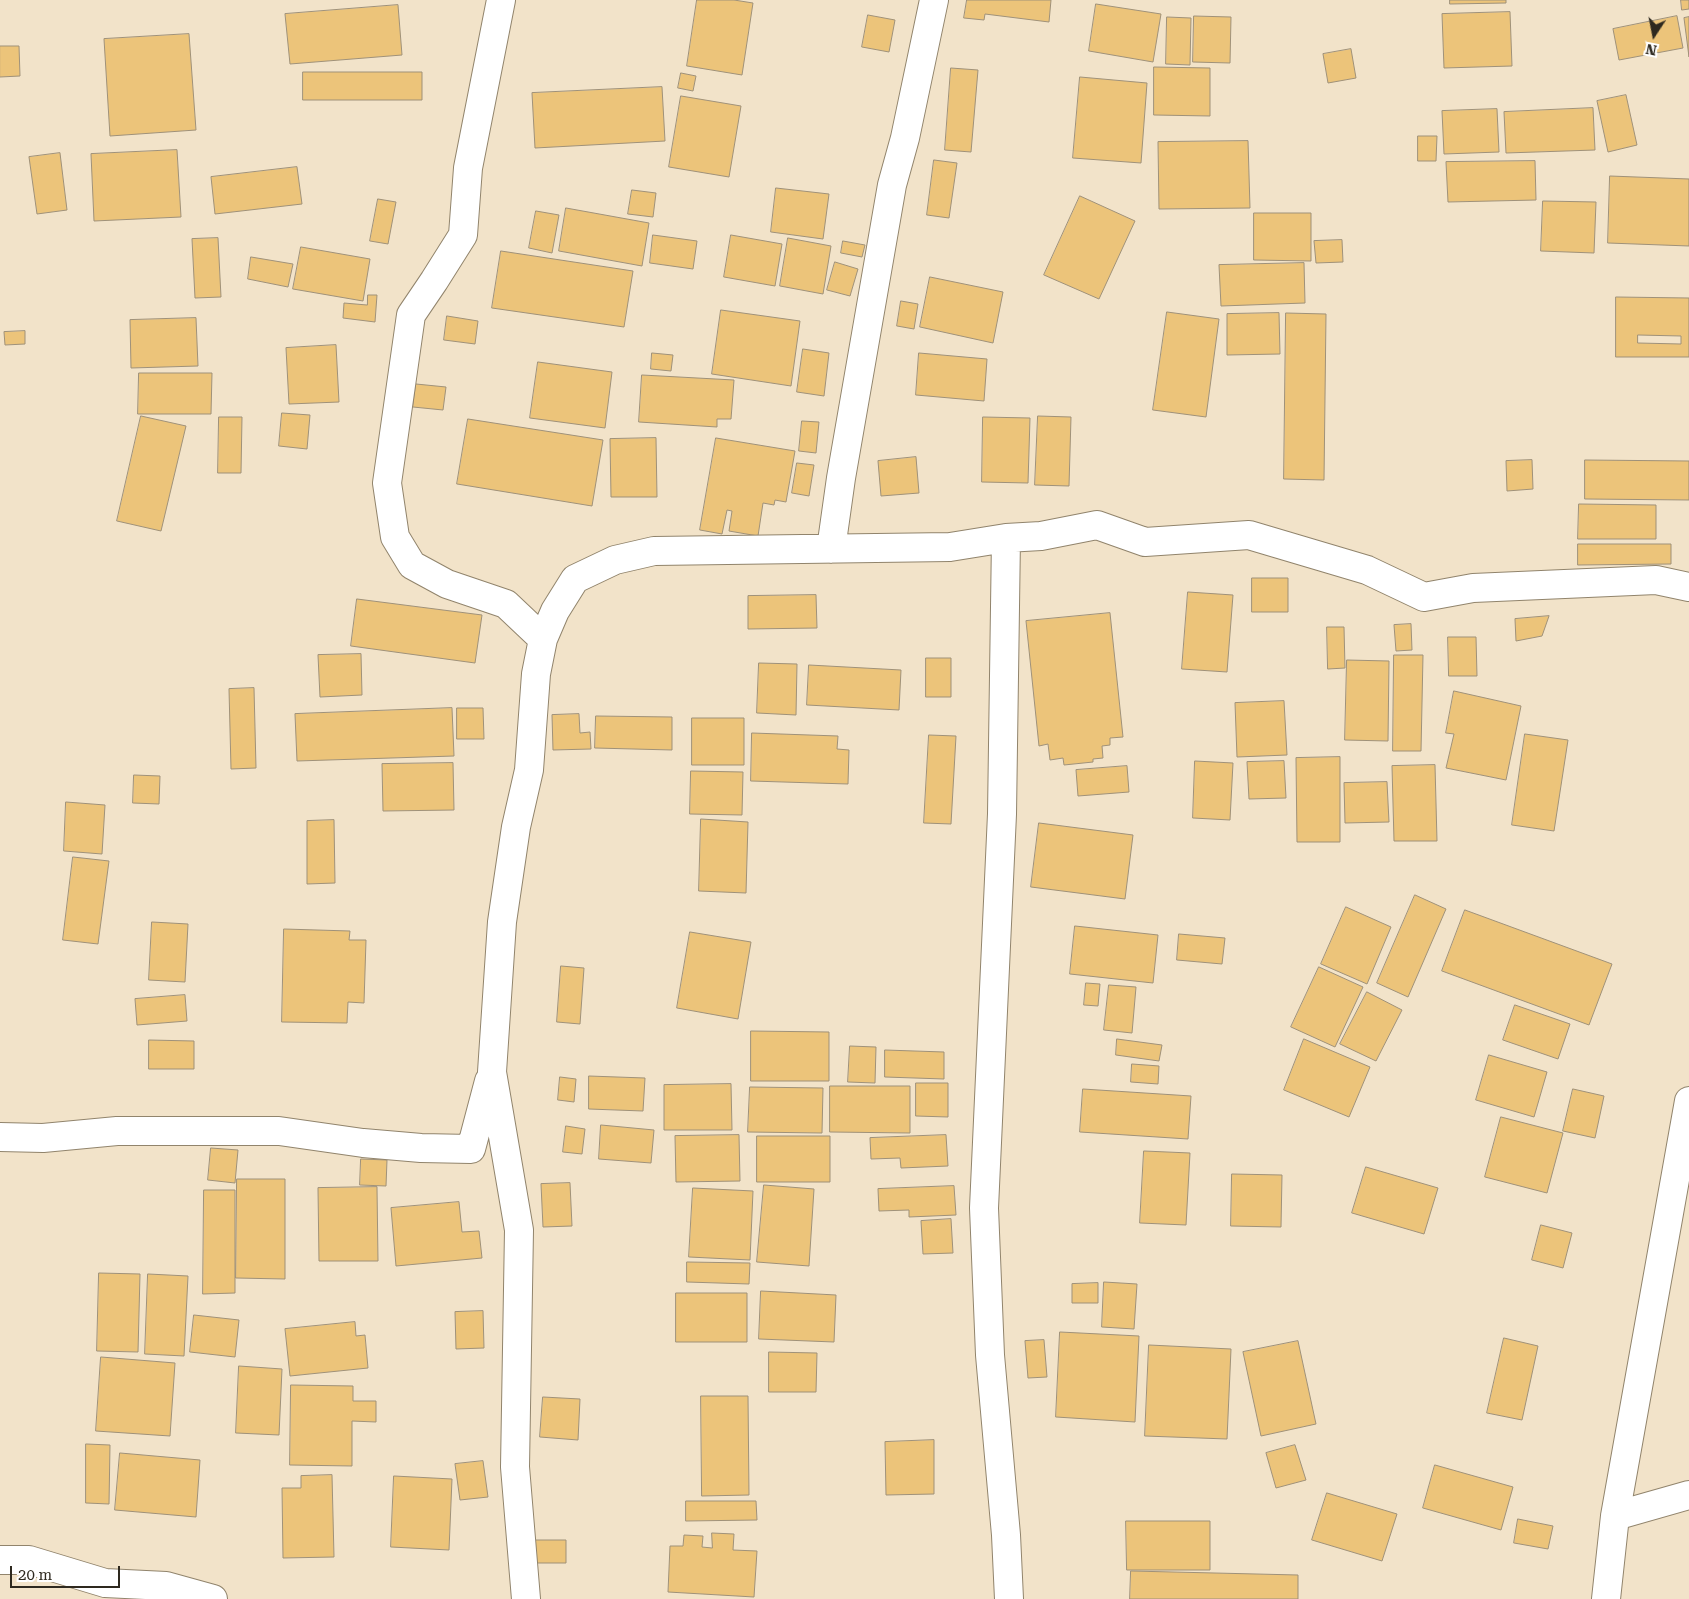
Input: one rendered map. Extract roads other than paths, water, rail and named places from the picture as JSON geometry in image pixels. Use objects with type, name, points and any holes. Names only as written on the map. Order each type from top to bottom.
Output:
[{"type":"street","points":[[501,0],[468,168],[463,235],[410,315],[387,483],[395,537],[412,565],[447,584],[506,604],[543,639]]},
{"type":"street","points":[[830,549],[842,468],[892,185],[905,138],[934,0]]},
{"type":"street","points":[[0,1137],[43,1138],[117,1131],[269,1131],[316,1135],[372,1144],[471,1149],[492,1072],[502,922],[516,827],[529,770],[536,674],[543,639],[555,611],[575,579],[615,560],[654,551],[950,547],[1006,538],[1041,536],[1096,525],[1145,542],[1249,535],[1367,570],[1424,597],[1473,588],[1656,580],[1689,587]]},
{"type":"street","points":[[1006,538],[999,918],[989,1075],[984,1208],[990,1355],[1006,1535],[1009,1599]]},
{"type":"street","points":[[492,1072],[519,1230],[515,1467],[526,1599]]},
{"type":"street","points":[[1606,1599],[1615,1516],[1689,1101]]},
{"type":"street","points":[[1615,1516],[1689,1495]]},
{"type":"street","points":[[0,1560],[28,1560],[105,1582],[166,1586],[213,1599]]}]
